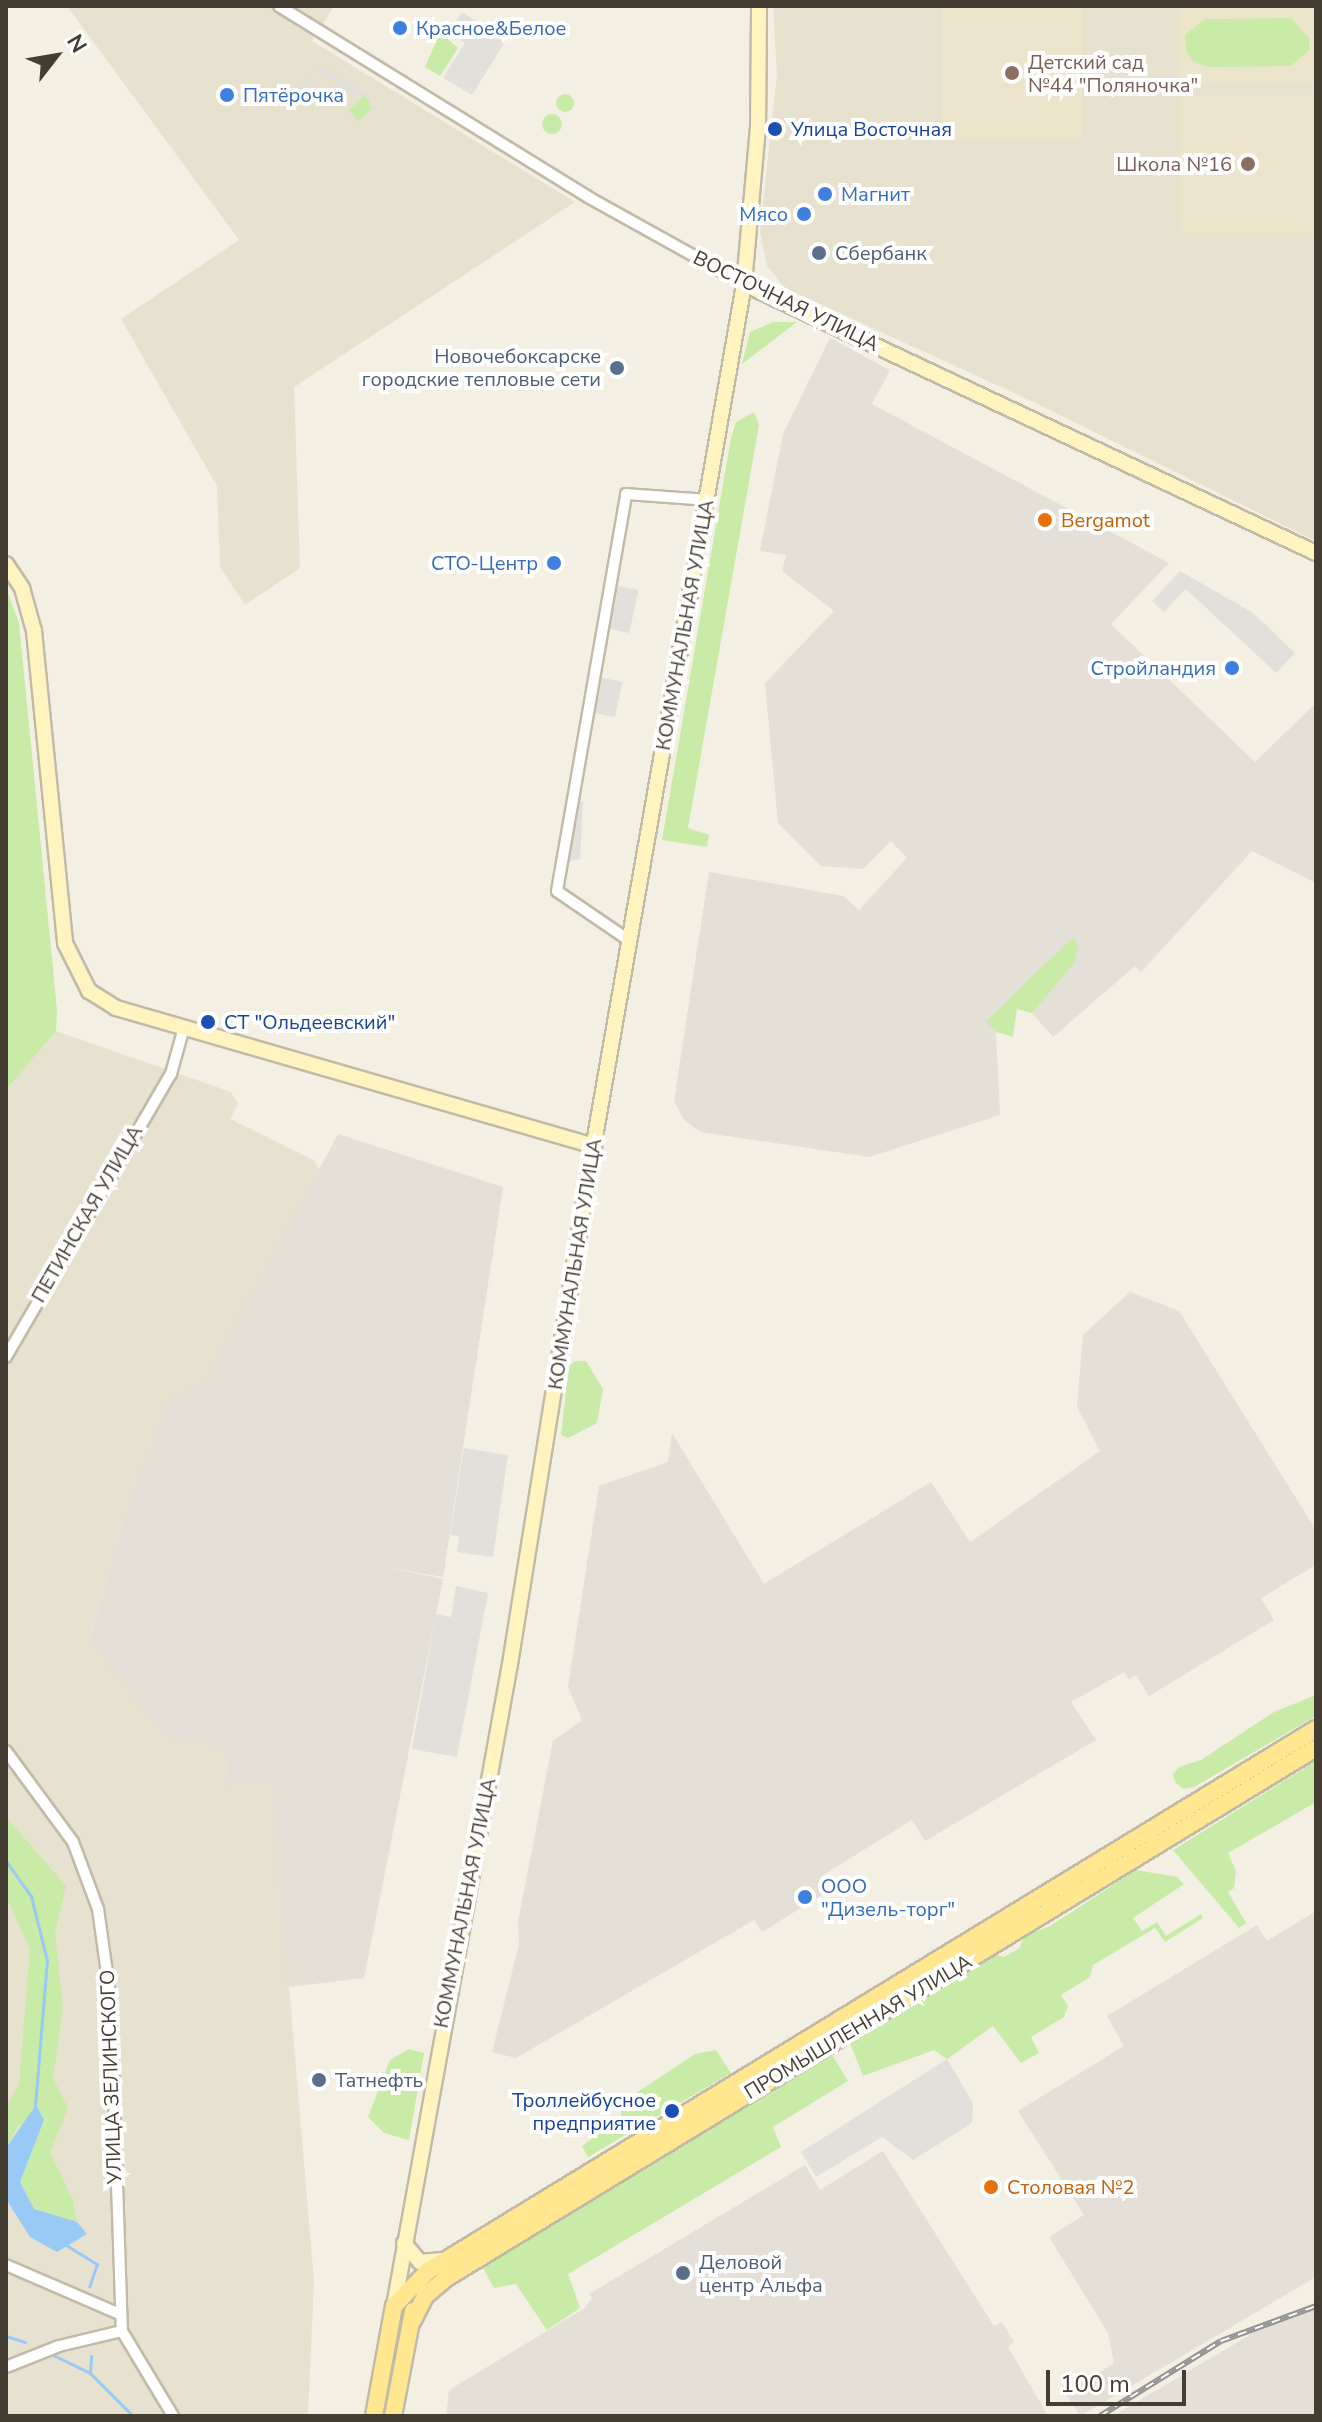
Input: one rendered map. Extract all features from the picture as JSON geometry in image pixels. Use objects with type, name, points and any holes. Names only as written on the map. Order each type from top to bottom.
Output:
[{"type":"main road","name":"КОММУНАЛЬНАЯ УЛИЦА","points":[[404,2243],[510,1664],[594,1146],[744,284],[758,128],[759,6]]},
{"type":"main road","name":"ВОСТОЧНАЯ УЛИЦА","points":[[744,284],[1316,553]]},
{"type":"main road","points":[[6,564],[22,588],[34,631],[70,962],[98,998],[184,1027],[594,1146]]},
{"type":"main road","name":"ПРОМЫШЛЕННАЯ УЛИЦА","points":[[394,2306],[414,2281],[448,2258],[750,2084],[1156,1836],[1316,1729]]},
{"type":"main road","name":"ПРОМЫШЛЕННАЯ УЛИЦА","points":[[1156,1836],[1316,1748]]},
{"type":"main road","name":"ПРОМЫШЛЕННАЯ УЛИЦА","points":[[413,2320],[432,2289],[750,2084]]},
{"type":"main road","points":[[404,2243],[420,2262],[448,2258]]},
{"type":"main road","name":"ПРОМЫШЛЕННАЯ УЛИЦА","points":[[393,2416],[413,2320],[414,2281],[404,2243]]},
{"type":"main road","name":"ПРОМЫШЛЕННАЯ УЛИЦА","points":[[374,2416],[404,2243]]},
{"type":"main road","points":[[414,2281],[421,2288],[432,2289]]},
{"type":"street","name":"ВОСТОЧНАЯ УЛИЦА","points":[[279,6],[565,183],[744,284]]},
{"type":"street","points":[[630,941],[557,891],[610,584],[626,494],[707,500]]},
{"type":"street","name":"ПЕТИНСКАЯ УЛИЦА","points":[[6,1357],[171,1074],[184,1027]]},
{"type":"street","name":"УЛИЦА ЗЕЛИНСКОГО","points":[[6,1751],[73,1842],[105,1941],[122,2331],[173,2416]]},
{"type":"street","points":[[6,2265],[120,2314]]},
{"type":"street","points":[[6,2367],[85,2338],[122,2331]]},
{"type":"shaded area","points":[[67,6],[334,6],[312,41],[575,202],[294,387],[300,568],[245,605],[220,567],[217,486],[121,319],[239,240]]},
{"type":"shaded area","points":[[773,6],[1316,6],[1316,541],[1023,397],[785,288],[767,266],[760,232],[777,74]]},
{"type":"shaded area","name":"Детский сад №44 \"Поляночка\"","points":[[942,6],[1082,6],[1082,140],[942,140]]},
{"type":"shaded area","points":[[1179,6],[1316,6],[1316,83],[1179,83]]},
{"type":"shaded area","points":[[462,12],[506,40],[472,95],[443,78],[465,43],[449,32]]},
{"type":"shaded area","points":[[320,66],[365,94],[362,98],[317,70]]},
{"type":"shaded area","points":[[312,79],[316,85],[284,106],[280,100]]},
{"type":"shaded area","name":"Школа №16","points":[[1180,95],[1316,95],[1316,233],[1180,233]]},
{"type":"shaded area","points":[[830,338],[890,370],[872,404],[1169,563],[1111,624],[1255,762],[1316,703],[1316,883],[1252,851],[1141,972],[1135,966],[1053,1037],[1032,1013],[1074,964],[1073,937],[987,1021],[996,1032],[1000,1115],[869,1157],[701,1132],[684,1120],[674,1101],[709,872],[843,896],[859,910],[907,858],[891,841],[863,869],[821,866],[778,823],[765,683],[834,611],[782,571],[786,555],[760,551],[783,434]]},
{"type":"shaded area","points":[[1180,571],[1253,613],[1295,653],[1276,673],[1186,589],[1164,612],[1152,601]]},
{"type":"shaded area","points":[[610,584],[638,590],[629,633],[601,627]]},
{"type":"shaded area","points":[[594,676],[622,682],[615,717],[587,711]]},
{"type":"shaded area","points":[[574,795],[583,802],[580,859],[562,863]]},
{"type":"shaded area","points":[[56,1031],[231,1092],[238,1104],[230,1119],[315,1161],[319,1170],[204,1385],[168,1402],[124,1518],[89,1637],[166,1737],[227,1750],[226,1786],[272,1784],[314,2281],[308,2416],[6,2416],[6,1090]]},
{"type":"shaded area","points":[[338,1134],[503,1187],[443,1577],[385,1567],[443,1579],[364,1978],[288,1987],[272,1784],[226,1786],[227,1750],[166,1737],[89,1638],[124,1518],[168,1401],[204,1384]]},
{"type":"shaded area","points":[[1130,1292],[1179,1311],[1316,1530],[1316,1565],[1261,1598],[1274,1620],[1149,1696],[1136,1675],[1128,1679],[1124,1672],[1071,1702],[1096,1740],[925,1841],[912,1820],[820,1877],[828,1891],[762,1932],[754,1920],[516,2058],[492,2052],[519,1944],[518,1922],[553,1741],[582,1720],[568,1687],[599,1486],[668,1462],[672,1433],[764,1584],[931,1482],[970,1542],[1100,1451],[1077,1407],[1083,1335]]},
{"type":"shaded area","points":[[464,1448],[508,1455],[493,1557],[457,1552],[459,1536],[450,1535]]},
{"type":"shaded area","points":[[456,1586],[488,1593],[457,1757],[412,1749],[436,1614],[451,1617]]},
{"type":"shaded area","points":[[1316,1911],[1316,2277],[1080,2416],[1066,2394],[1114,2363],[1108,2333],[1049,2237],[1084,2215],[1018,2111],[1124,2046],[1107,2016],[1257,1925],[1267,1941]]},
{"type":"shaded area","points":[[947,2059],[973,2103],[972,2123],[913,2160],[882,2137],[816,2177],[801,2152]]},
{"type":"shaded area","points":[[883,2151],[994,2326],[1002,2322],[1014,2342],[1008,2347],[1048,2416],[446,2416],[449,2390],[585,2308],[592,2298],[589,2294],[805,2165],[820,2190]]},
{"type":"shaded area","points":[[1316,2309],[1316,2416],[1113,2416],[1265,2326]]},
{"type":"green space","points":[[1291,18],[1309,38],[1309,50],[1291,66],[1208,67],[1194,62],[1186,51],[1185,35],[1205,19]]},
{"type":"green space","points":[[440,33],[458,48],[440,76],[425,67]]},
{"type":"green space","points":[[365,94],[372,108],[358,122],[349,110]]},
{"type":"green space","points":[[565,94],[574,103],[565,112],[556,103]]},
{"type":"green space","points":[[552,114],[559,117],[562,124],[559,131],[552,134],[545,131],[542,124],[545,117]]},
{"type":"green space","points":[[773,322],[797,322],[742,364],[750,332]]},
{"type":"green space","points":[[754,412],[759,425],[688,828],[709,835],[707,847],[662,840],[731,438],[736,422]]},
{"type":"green space","points":[[6,588],[19,623],[57,1010],[56,1031],[6,1090]]},
{"type":"green space","points":[[1073,937],[1078,946],[1074,964],[1032,1013],[1017,1009],[1013,1037],[996,1032],[986,1021]]},
{"type":"green space","points":[[575,1361],[586,1361],[603,1389],[597,1423],[568,1438],[561,1435],[569,1366]]},
{"type":"green space","points":[[1316,1695],[1316,1716],[1194,1787],[1183,1789],[1175,1782],[1173,1774],[1179,1767],[1201,1760],[1274,1712]]},
{"type":"green space","points":[[1316,1761],[1316,1802],[1228,1853],[1236,1871],[1234,1888],[1228,1892],[1246,1923],[1239,1928],[1173,1850]]},
{"type":"green space","points":[[6,1817],[66,1886],[55,1933],[63,2008],[53,2078],[68,2108],[50,2152],[73,2200],[77,2222],[34,2209],[20,2182],[44,2120],[19,2125],[6,2148],[6,2108],[19,2084],[30,1949],[6,1896]]},
{"type":"green space","points":[[1136,1870],[1177,1877],[1184,1884],[1133,1918],[1142,1931],[1157,1922],[1166,1936],[1201,1914],[1203,1918],[1165,1942],[1155,1928],[1093,1965],[1090,1977],[1061,1995],[1068,2006],[1064,2017],[1031,2037],[1039,2053],[1021,2063],[993,2026],[947,2059],[934,2050],[863,2076],[850,2043],[994,1954],[1004,1957],[1020,1948],[1024,1936],[1050,1926]]},
{"type":"green space","points":[[409,2049],[424,2053],[409,2140],[384,2133],[368,2117],[390,2060]]},
{"type":"green space","points":[[716,2050],[731,2073],[588,2157],[582,2146],[621,2118],[621,2103],[695,2054]]},
{"type":"green space","points":[[831,2053],[848,2081],[773,2127],[781,2147],[568,2274],[580,2308],[547,2330],[516,2284],[494,2288],[481,2264]]},
{"type":"green space","points":[[402,2307],[408,2308],[387,2416],[382,2416]]},
{"type":"water","points":[[36,2105],[44,2120],[20,2182],[34,2209],[77,2222],[87,2234],[57,2252],[30,2237],[6,2199],[6,2148]]},
{"type":"waterway","points":[[6,1861],[31,1896],[47,1960],[35,2106]]},
{"type":"waterway","points":[[66,2245],[97,2264],[89,2287]]},
{"type":"waterway","points":[[6,2336],[25,2342]]},
{"type":"waterway","points":[[53,2355],[90,2373],[133,2416]]},
{"type":"waterway","points":[[90,2372],[91,2356]]},
{"type":"railway","points":[[1100,2416],[1221,2341],[1316,2306]]},
{"type":"place","name":"Красное&Белое","points":[[400,28]]},
{"type":"place","name":"Детский сад №44 \"Поляночка\"","points":[[1012,73]]},
{"type":"place","name":"Пятёрочка","points":[[227,95]]},
{"type":"place","name":"Улица Восточная","points":[[775,129]]},
{"type":"place","name":"Школа №16","points":[[1248,164]]},
{"type":"place","name":"Магнит","points":[[825,194]]},
{"type":"place","name":"Мясо","points":[[804,214]]},
{"type":"place","name":"Сбербанк","points":[[819,253]]},
{"type":"place","name":"Новочебоксарске городские тепловые сети","points":[[617,368]]},
{"type":"place","name":"Bergamot","points":[[1045,520]]},
{"type":"place","name":"СТО-Центр","points":[[554,563]]},
{"type":"place","name":"Стройландия","points":[[1232,668]]},
{"type":"place","name":"СТ \"Ольдеевский\"","points":[[208,1022]]},
{"type":"place","name":"ООО \"Дизель-торг\"","points":[[805,1897]]},
{"type":"place","name":"Татнефть","points":[[319,2080]]},
{"type":"place","name":"Троллейбусное предприятие","points":[[672,2111]]},
{"type":"place","name":"Столовая №2","points":[[991,2187]]},
{"type":"place","name":"Деловой центр Альфа","points":[[683,2273]]}]
